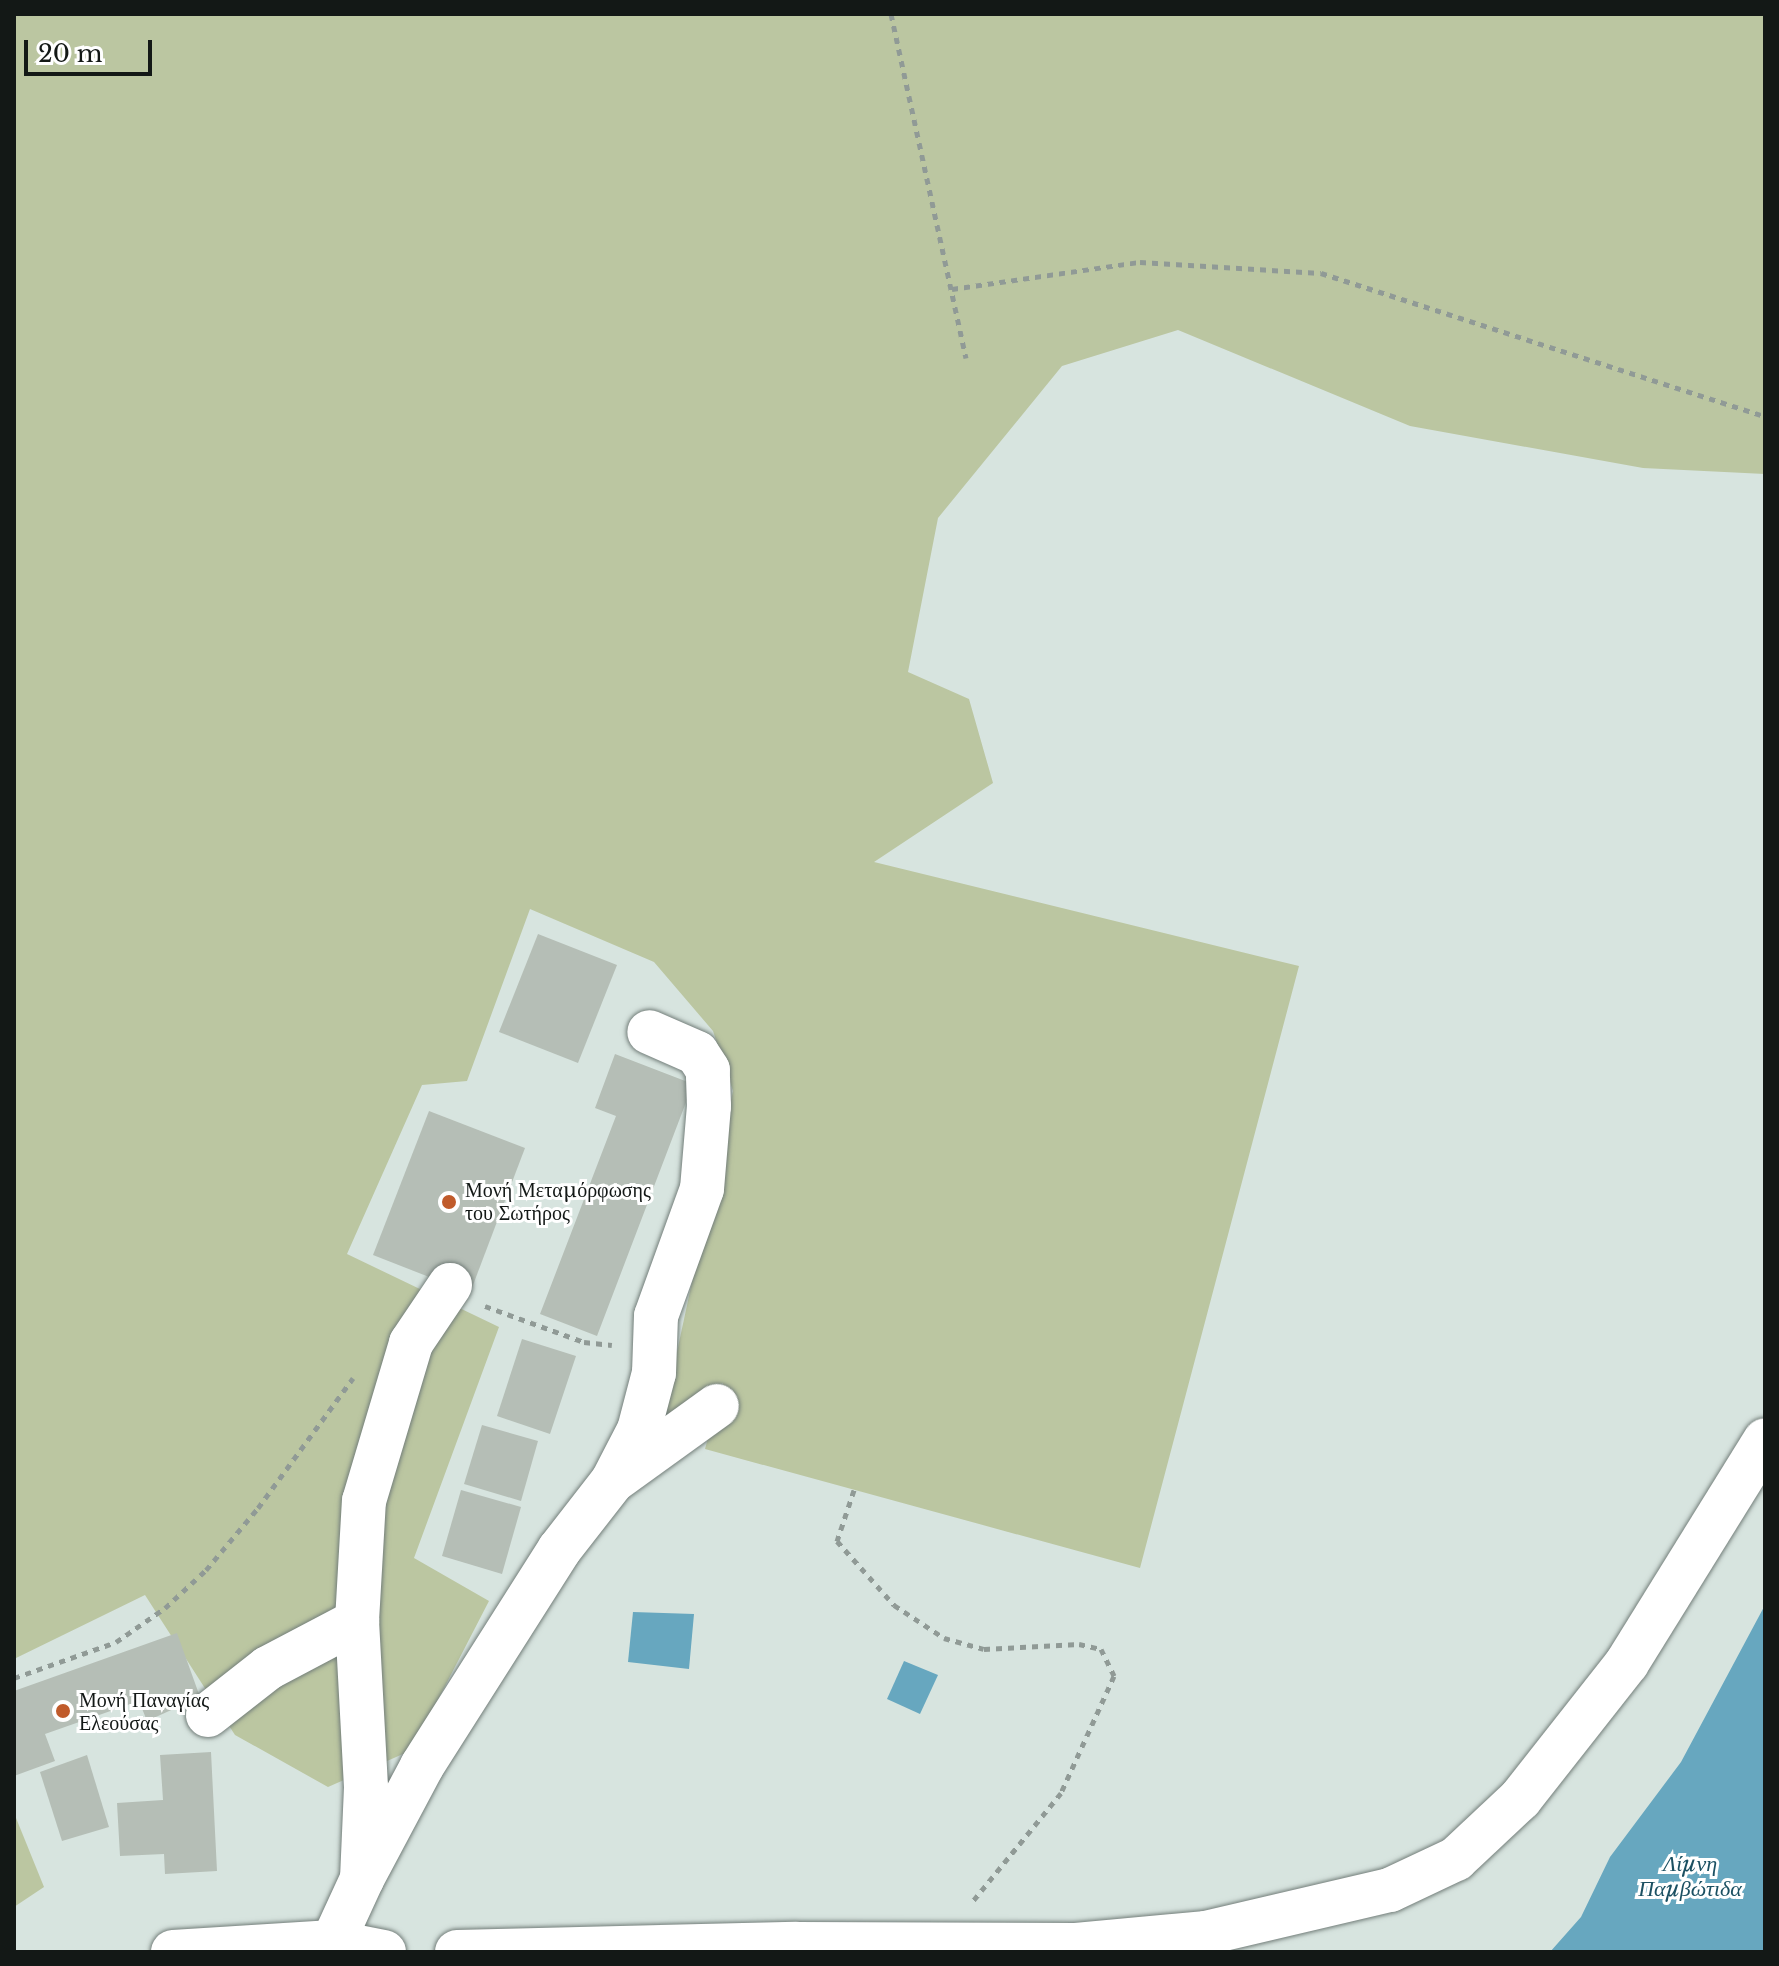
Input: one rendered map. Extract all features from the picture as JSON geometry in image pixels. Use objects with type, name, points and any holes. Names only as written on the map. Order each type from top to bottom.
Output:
[{"type":"lane","points":[[333,1942],[362,1879],[422,1766],[527,1599],[612,1482],[639,1430],[656,1346],[656,1316],[702,1189],[708,1070],[697,1053],[649,1032]]},
{"type":"lane","points":[[362,1879],[366,1787],[357,1621],[364,1501],[411,1343],[450,1285]]},
{"type":"lane","points":[[612,1482],[717,1406]]},
{"type":"lane","points":[[457,1952],[1076,1945],[1206,1933],[1390,1890],[1456,1859],[1520,1799],[1627,1663],[1765,1440]]},
{"type":"lane","points":[[208,1715],[268,1668],[357,1621]]},
{"type":"lane","points":[[173,1952],[333,1942],[384,1952]]},
{"type":"path","points":[[891,14],[966,358]]},
{"type":"path","points":[[952,289],[1140,262],[1321,273],[1765,416]]},
{"type":"path","points":[[536,1321],[584,1342],[656,1346]]},
{"type":"path","points":[[14,1678],[116,1642],[165,1608],[206,1570],[258,1508],[310,1431],[355,1376]]},
{"type":"path","points":[[854,1490],[837,1541],[894,1605],[944,1638],[984,1649],[1079,1644],[1101,1649],[1114,1676],[1061,1793],[942,1946]]},
{"type":"green space","points":[[14,14],[1765,14],[1765,474],[1643,468],[1410,426],[1178,330],[1062,366],[938,518],[908,672],[969,699],[993,783],[874,862],[1299,966],[1140,1568],[705,1449],[723,1383],[663,1417],[733,1091],[713,1031],[654,962],[530,909],[467,1081],[422,1085],[347,1254],[499,1327],[414,1558],[489,1601],[412,1750],[328,1787],[235,1735],[145,1595],[14,1659]]},
{"type":"green space","points":[[14,1813],[44,1887],[14,1907]]},
{"type":"water","name":"Λίμνη Παμβώτιδα","points":[[1765,1605],[1765,1952],[1550,1952],[1581,1917],[1610,1857],[1681,1762]]},
{"type":"water","points":[[633,1612],[694,1614],[689,1669],[628,1662]]},
{"type":"water","points":[[904,1661],[938,1675],[920,1714],[887,1699]]},
{"type":"building","points":[[538,934],[617,965],[578,1063],[499,1032]]},
{"type":"building","points":[[615,1054],[693,1084],[597,1336],[540,1314],[616,1116],[595,1108]]},
{"type":"building","name":"Μονή Μεταμόρφωσης του Σωτήρος","points":[[429,1111],[525,1148],[470,1293],[373,1255]]},
{"type":"building","points":[[522,1339],[576,1356],[550,1434],[497,1416]]},
{"type":"building","points":[[482,1425],[538,1441],[521,1501],[464,1484]]},
{"type":"building","points":[[461,1490],[521,1507],[502,1574],[442,1556]]},
{"type":"building","name":"Μονή Παναγίας Ελεούσας","points":[[177,1633],[200,1697],[147,1721],[139,1701],[45,1734],[55,1761],[14,1776],[14,1691]]},
{"type":"building","points":[[211,1752],[217,1871],[165,1874],[164,1854],[120,1856],[117,1803],[163,1800],[160,1755]]},
{"type":"building","points":[[87,1755],[109,1827],[62,1841],[40,1772]]},
{"type":"place","name":"Μονή Μεταμόρφωσης του Σωτήρος","points":[[449,1202]]},
{"type":"place","name":"Μονή Παναγίας Ελεούσας","points":[[63,1711]]}]
